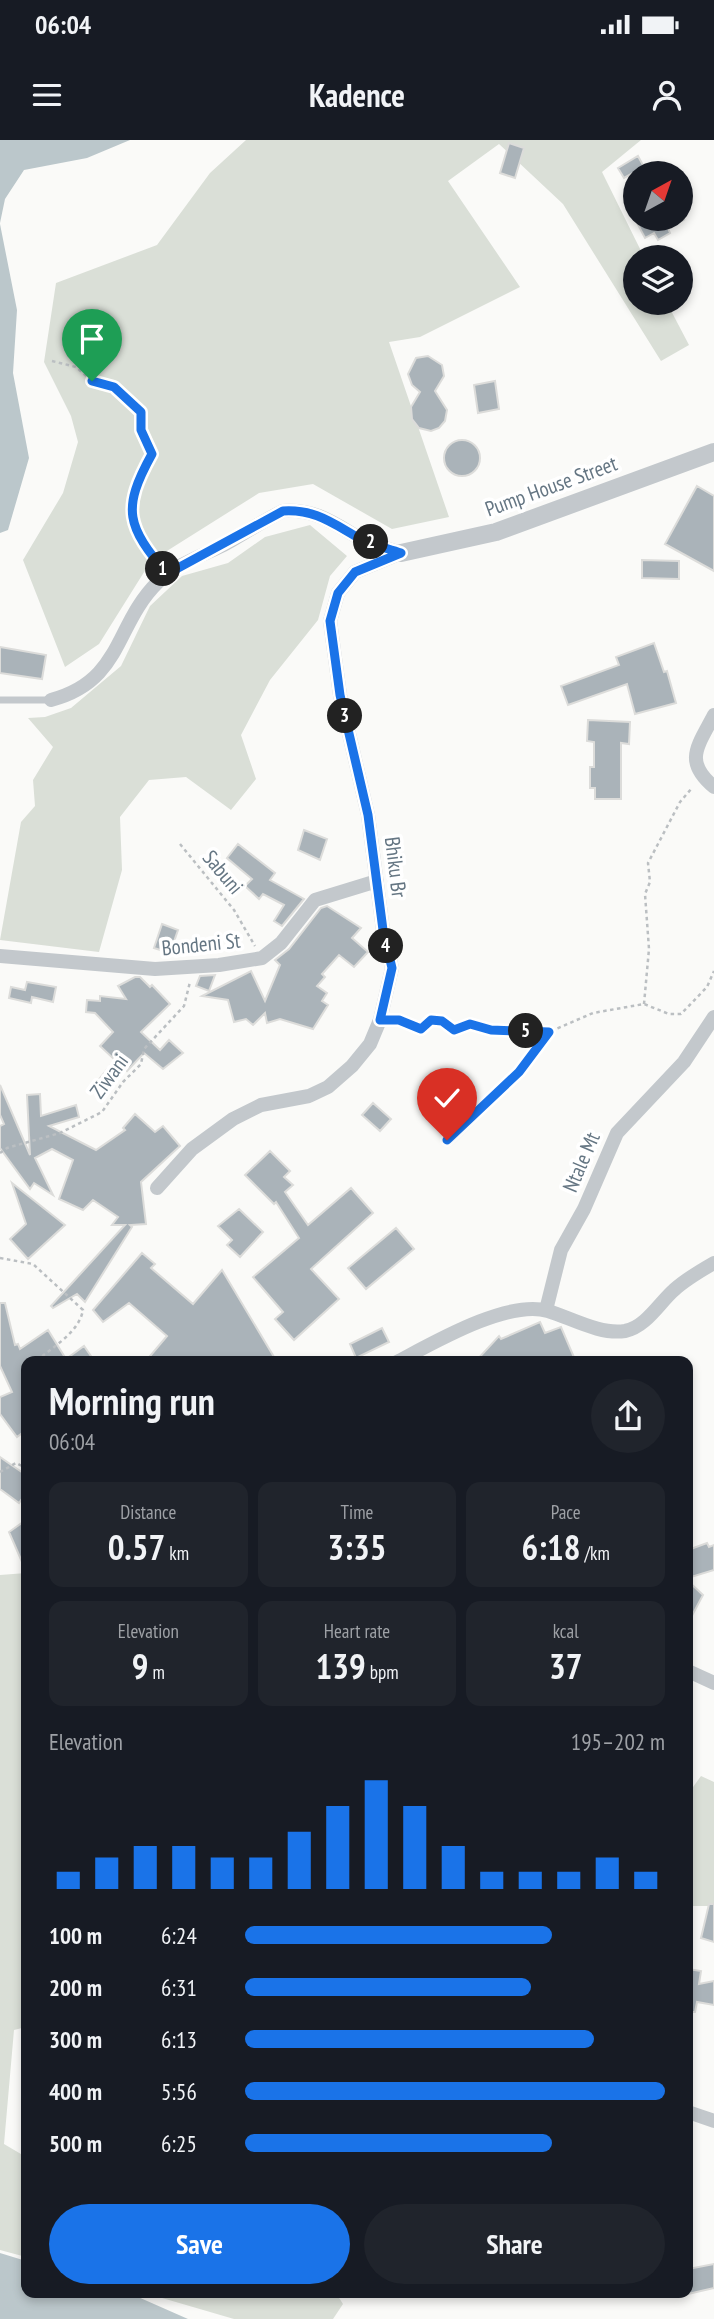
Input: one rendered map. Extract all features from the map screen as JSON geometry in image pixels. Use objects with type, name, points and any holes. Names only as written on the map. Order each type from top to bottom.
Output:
[{"type":"street","name":"Pump House Street","points":[[401,553],[496,532],[714,452]]},
{"type":"street","points":[[51,700],[71,695],[91,682],[122,639],[146,595],[167,574],[283,511],[302,510],[323,516],[362,539],[401,553]]},
{"type":"street","name":"Bhiku Br","points":[[157,1188],[192,1149],[233,1119],[261,1105],[309,1096],[328,1087],[352,1066],[370,1044],[380,1020],[392,968],[383,930],[368,815],[340,695],[330,621],[338,593],[355,572],[401,553]]},
{"type":"street","points":[[714,715],[695,754],[695,766],[702,777],[714,787]]},
{"type":"street","name":"Bondeni St","points":[[0,957],[155,970],[219,965],[262,958],[281,943],[315,900],[377,881]]},
{"type":"street","name":"Ntale Mt","points":[[546,1310],[561,1250],[584,1209],[617,1133],[684,1062],[714,1017]]},
{"type":"street","points":[[410,1356],[500,1315],[546,1310],[610,1330],[627,1331],[642,1322],[674,1290],[714,1263]]},
{"type":"street","points":[[693,1673],[714,1683]]},
{"type":"street","points":[[693,2114],[714,2121]]},
{"type":"lane","points":[[0,700],[51,700]]},
{"type":"path","points":[[52,361],[76,367],[92,381],[114,387],[141,412],[141,430],[152,454],[135,486],[130,504],[140,542],[167,574]]},
{"type":"path","points":[[644,1004],[649,949],[645,894],[650,882],[648,863],[680,802],[702,777]]},
{"type":"path","name":"Sabuni","points":[[180,844],[234,910],[262,958]]},
{"type":"path","name":"Ziwani","points":[[0,1153],[7,1148],[60,1133],[102,1112],[123,1082],[141,1064],[144,1049],[184,1006],[194,965]]},
{"type":"path","points":[[380,1020],[399,1020],[421,1029],[431,1020],[442,1021],[454,1030],[470,1024],[491,1030],[549,1032],[593,1013],[644,1004],[669,1014],[681,1014],[707,987],[714,971]]},
{"type":"path","points":[[447,1140],[519,1072],[549,1032]]},
{"type":"path","points":[[0,1258],[33,1264],[83,1310],[82,1318],[64,1339],[43,1356]]},
{"type":"path","points":[[0,1472],[16,1463],[21,1466]]},
{"type":"shaded area","points":[[0,140],[130,140],[87,158],[24,170],[5,199],[0,223]]},
{"type":"shaded area","points":[[246,140],[641,140],[602,172],[623,214],[623,231],[631,231],[638,245],[623,245],[623,300],[563,204],[499,144],[448,181],[520,287],[420,337],[389,342],[449,517],[392,529],[313,484],[259,493],[151,561],[99,644],[65,667],[23,560],[63,493],[78,442],[71,416],[44,362],[56,283],[157,245],[210,173]]},
{"type":"shaded area","points":[[0,224],[17,310],[13,373],[29,458],[8,530],[0,533]]},
{"type":"shaded area","points":[[632,315],[673,315],[689,345],[661,361]]},
{"type":"shaded area","points":[[310,525],[347,556],[330,576],[318,620],[270,680],[241,735],[256,779],[231,810],[186,777],[149,780],[120,817],[122,870],[99,952],[0,940],[21,822],[35,806],[33,780],[53,747],[28,718],[45,717],[71,708],[121,666],[150,606],[182,576],[228,563],[265,537]]},
{"type":"shaded area","points":[[21,1573],[21,2028],[14,2030],[4,2144],[21,2154],[21,2256],[0,2250],[0,1575]]},
{"type":"shaded area","points":[[701,1776],[714,1782],[714,1906],[693,1906],[693,1787]]},
{"type":"shaded area","points":[[0,2253],[21,2259],[21,2298],[140,2298],[188,2319],[0,2319]]},
{"type":"shaded area","points":[[162,2298],[339,2298],[343,2304],[333,2319],[234,2319]]},
{"type":"building","points":[[509,143],[524,148],[515,178],[500,173]]},
{"type":"building","points":[[641,231],[670,233],[658,240],[654,233],[645,238]]},
{"type":"building","points":[[428,356],[442,365],[444,376],[435,391],[447,410],[445,421],[439,428],[431,431],[419,428],[412,419],[411,407],[420,392],[412,385],[408,374],[416,358]]},
{"type":"building","points":[[495,381],[499,409],[478,413],[474,385]]},
{"type":"building","points":[[462,440],[475,445],[480,458],[475,471],[462,476],[449,471],[444,458],[449,445]]},
{"type":"building","points":[[697,486],[714,496],[714,571],[665,544]]},
{"type":"building","points":[[642,560],[679,561],[679,579],[642,578]]},
{"type":"building","points":[[654,643],[664,672],[667,671],[676,703],[635,714],[627,684],[568,705],[561,686],[619,665],[616,657]]},
{"type":"building","points":[[0,647],[46,655],[42,679],[0,673]]},
{"type":"building","points":[[588,720],[630,722],[629,744],[621,743],[621,799],[595,799],[595,788],[590,788],[590,767],[594,767],[594,742],[587,741]]},
{"type":"building","points":[[304,830],[327,839],[320,860],[298,850]]},
{"type":"building","points":[[238,844],[275,873],[270,880],[304,899],[282,926],[274,921],[284,905],[263,894],[259,899],[245,886],[252,879],[227,858]]},
{"type":"building","points":[[327,906],[361,928],[352,938],[368,952],[354,967],[339,955],[322,974],[325,977],[317,986],[327,993],[322,1001],[328,1005],[313,1029],[280,1019],[267,1023],[265,1013],[253,1025],[246,1019],[234,1022],[228,1000],[202,996],[251,971],[265,1001],[280,965],[275,960],[289,949],[321,908]]},
{"type":"building","points":[[162,924],[178,930],[170,953],[154,948]]},
{"type":"building","points":[[215,975],[209,991],[196,986],[200,976]]},
{"type":"building","points":[[140,977],[150,987],[152,985],[170,1004],[141,1032],[160,1050],[169,1040],[183,1053],[163,1069],[144,1053],[127,1071],[124,1068],[100,1096],[91,1089],[115,1060],[100,1046],[113,1032],[95,1013],[86,1012],[87,1000],[100,1001],[100,996],[126,999],[118,986]]},
{"type":"building","points":[[27,982],[56,987],[53,1002],[32,997],[31,1003],[9,998],[11,987],[25,990]]},
{"type":"building","points":[[0,1085],[30,1155],[27,1095],[40,1094],[41,1116],[76,1105],[79,1117],[49,1126],[96,1150],[125,1130],[123,1128],[135,1114],[155,1132],[163,1126],[180,1146],[141,1182],[146,1224],[130,1225],[132,1227],[85,1302],[77,1294],[53,1308],[51,1306],[125,1225],[112,1225],[118,1217],[93,1200],[83,1210],[59,1199],[73,1160],[52,1149],[35,1158],[53,1195],[34,1183],[30,1189],[0,1148],[0,1126],[4,1124],[0,1115]]},
{"type":"building","points":[[373,1103],[391,1119],[380,1131],[362,1115]]},
{"type":"building","points":[[270,1151],[290,1171],[284,1177],[293,1185],[285,1192],[308,1225],[351,1188],[373,1213],[311,1269],[339,1299],[294,1340],[275,1319],[283,1312],[253,1277],[299,1238],[276,1202],[274,1204],[245,1175]]},
{"type":"building","points":[[12,1183],[65,1225],[28,1259],[10,1239],[26,1224]]},
{"type":"building","points":[[239,1209],[263,1232],[240,1257],[227,1245],[232,1240],[218,1226]]},
{"type":"building","points":[[396,1228],[414,1249],[366,1289],[348,1268]]},
{"type":"building","points":[[142,1253],[155,1264],[151,1268],[193,1304],[222,1270],[273,1356],[150,1356],[167,1336],[129,1303],[103,1322],[93,1310]]},
{"type":"building","points":[[0,1303],[5,1303],[15,1345],[18,1344],[20,1349],[48,1330],[64,1356],[21,1356],[21,1434],[17,1437],[0,1414],[0,1397],[12,1392],[0,1366]]},
{"type":"building","points":[[540,1322],[545,1333],[561,1327],[573,1356],[481,1356],[499,1336],[501,1339]]},
{"type":"building","points":[[382,1328],[389,1342],[360,1356],[355,1356],[350,1344]]},
{"type":"building","points":[[84,1346],[91,1356],[70,1356]]},
{"type":"building","points":[[0,1457],[21,1472],[21,1500],[19,1503],[0,1489]]},
{"type":"building","points":[[21,1524],[21,1560],[9,1532]]},
{"type":"building","points":[[707,1543],[709,1547],[714,1545],[714,1570],[693,1576],[693,1548]]},
{"type":"building","points":[[693,1586],[703,1595],[693,1614]]},
{"type":"building","points":[[709,1904],[714,1904],[714,1942],[701,1938]]},
{"type":"building","points":[[693,1970],[701,1971],[699,1984],[714,1981],[714,2005],[697,2002],[695,2012]]},
{"type":"building","points":[[714,2264],[714,2288],[693,2293],[693,2268]]},
{"type":"route","points":[[92,381],[114,387],[141,412],[141,430],[152,454],[135,486],[130,504],[140,542],[167,574],[283,511],[302,510],[323,516],[362,539],[401,553],[376,561],[355,572],[338,593],[330,621],[340,695],[368,815],[383,930],[392,968],[380,1020],[399,1020],[421,1029],[431,1020],[442,1021],[454,1030],[470,1024],[491,1030],[549,1032],[519,1072],[447,1140]]}]
